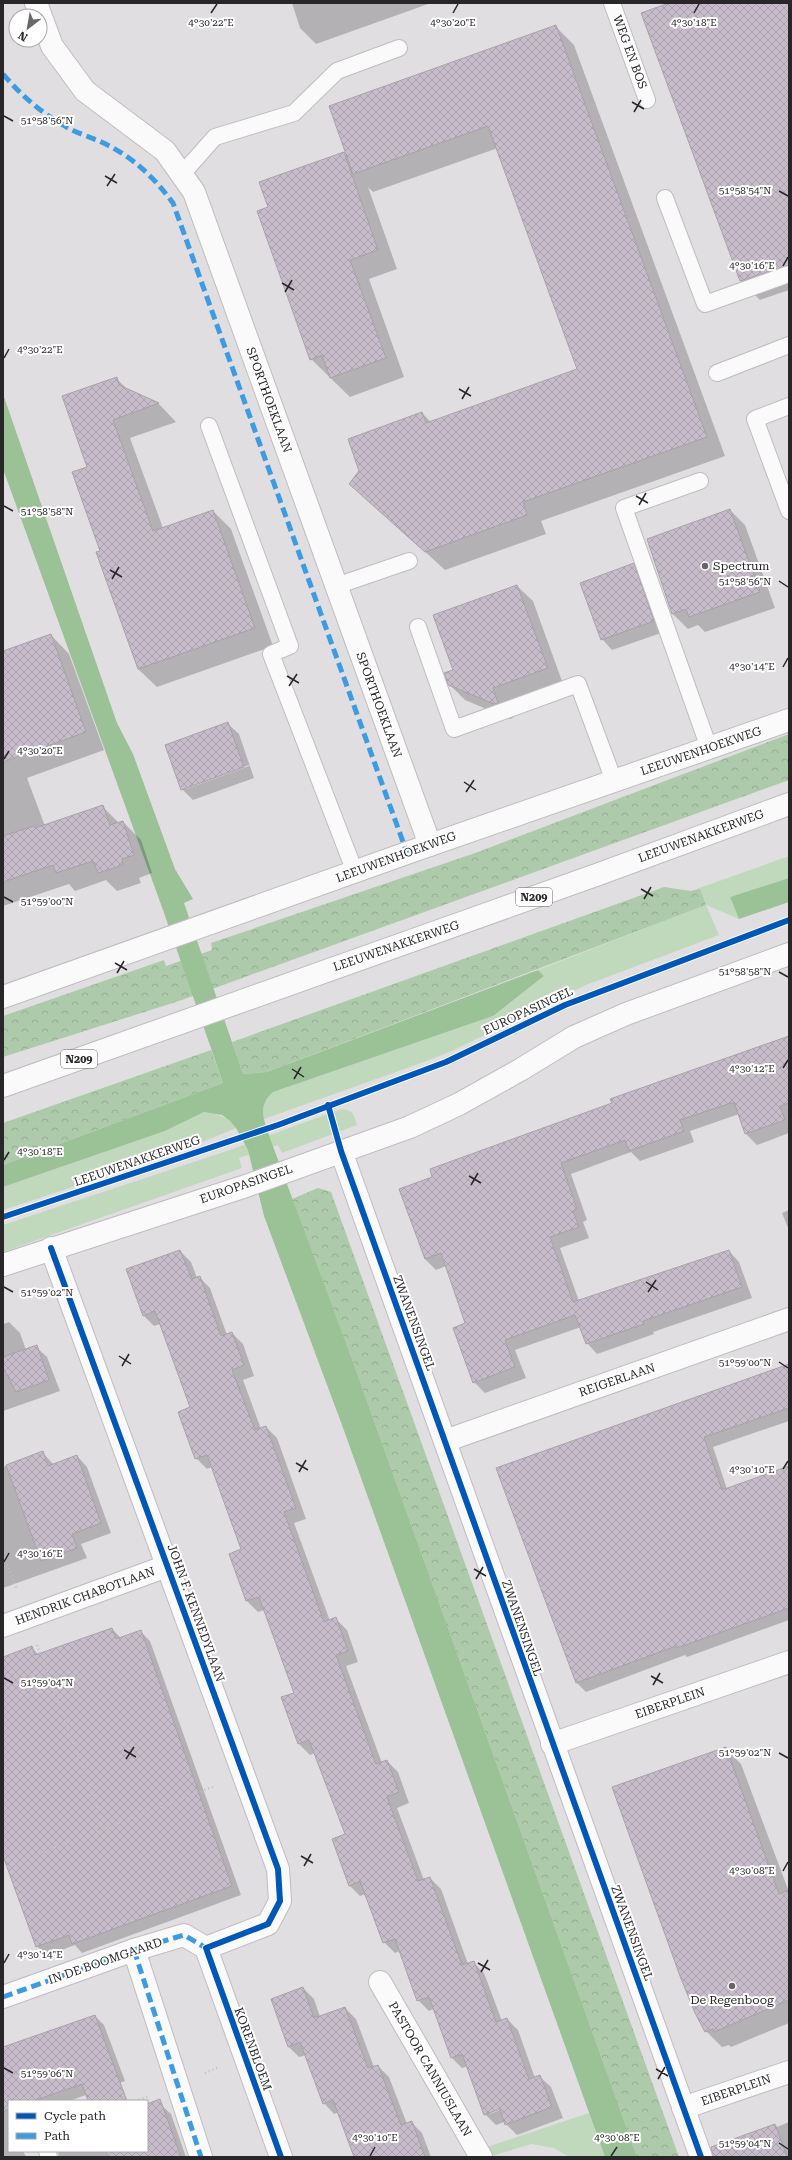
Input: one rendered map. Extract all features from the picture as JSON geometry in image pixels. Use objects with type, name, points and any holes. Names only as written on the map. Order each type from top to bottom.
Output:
[{"type":"street","name":"SPORTHOEKLAAN","points":[[36,3],[52,46],[85,91],[166,150],[194,192],[430,845]]},
{"type":"street","name":"LEEUWENHOEKWEG","points":[[3,997],[156,944],[430,845],[789,720]]},
{"type":"street","name":"LEEUWENAKKERWEG","points":[[3,1086],[599,874],[789,804]]},
{"type":"street","name":"EUROPASINGEL","points":[[3,1265],[51,1248],[246,1186],[410,1127],[459,1104],[580,1034],[626,1014],[789,954]]},
{"type":"street","name":"ZWANENSINGEL","points":[[341,1151],[701,2157]]},
{"type":"street","name":"JOHN F. KENNEDYLAAN","points":[[51,1248],[242,1776],[278,1869],[280,1901],[268,1924],[206,1948]]},
{"type":"street","name":"REIGERLAAN","points":[[444,1441],[789,1319]]},
{"type":"street","name":"HENDRIK CHABOTLAAN","points":[[3,1626],[167,1566]]},
{"type":"street","name":"EIBERPLEIN","points":[[552,1744],[789,1662]]},
{"type":"street","name":"IN DE BOOMGAARD","points":[[3,1997],[134,1950],[184,1935],[206,1948]]},
{"type":"street","name":"KORENBLOEM","points":[[206,1948],[281,2157]]},
{"type":"street","points":[[134,1950],[201,2157]]},
{"type":"street","name":"PASTOOR CANNIUSLAAN","points":[[380,1982],[481,2157]]},
{"type":"street","name":"EIBERPLEIN","points":[[683,2108],[789,2072]]},
{"type":"lane","name":"WEG EN BOS","points":[[612,3],[647,100]]},
{"type":"lane","points":[[182,174],[215,137],[294,113],[337,71],[399,48]]},
{"type":"lane","points":[[665,198],[705,304],[789,274]]},
{"type":"lane","points":[[716,373],[789,345]]},
{"type":"lane","points":[[789,406],[755,419],[789,510]]},
{"type":"lane","points":[[209,426],[290,646],[271,654],[355,872]]},
{"type":"lane","points":[[700,481],[624,508],[709,748]]},
{"type":"lane","points":[[336,586],[408,561]]},
{"type":"lane","points":[[418,628],[454,728],[578,684],[614,781]]},
{"type":"path","points":[[3,1553],[105,1828]]},
{"type":"path","points":[[3,1868],[242,1776]]},
{"type":"shaded area","points":[[3,394],[117,723],[133,754],[175,869],[193,899],[184,903],[243,1074],[267,1072],[538,970],[544,976],[493,1016],[273,1092],[265,1103],[263,1115],[271,1141],[352,1359],[637,2157],[605,2157],[342,1425],[264,1216],[248,1150],[236,1128],[222,1115],[204,1112],[165,1131],[3,1187],[3,1165],[223,1083],[163,910],[3,469]]},
{"type":"shaded area","points":[[789,856],[789,878],[730,897],[739,919],[706,905],[719,935],[586,985],[452,1051],[264,1119],[264,1104],[273,1092],[493,1016],[544,976],[538,970],[705,905],[691,891]]},
{"type":"shaded area","points":[[789,878],[789,902],[739,919],[730,897]]},
{"type":"shaded area","points":[[341,1109],[348,1110],[352,1113],[357,1125],[282,1153],[278,1145],[239,1158],[242,1168],[3,1252],[3,1225],[227,1151]]},
{"type":"shaded area","points":[[204,1112],[222,1116],[236,1128],[176,1153],[3,1210],[3,1187],[165,1131]]},
{"type":"shaded area","points":[[589,2113],[605,2157],[569,2157],[554,2148],[531,2144],[492,2156],[487,2147]]},
{"type":"green space","points":[[789,734],[789,780],[179,1001],[3,1057],[3,1016],[164,960],[166,966],[212,950],[211,943],[478,852]]},
{"type":"green space","points":[[664,887],[691,891],[700,889],[706,905],[267,1072],[243,1074],[232,1042]]},
{"type":"green space","points":[[211,1050],[223,1083],[3,1165],[3,1123]]},
{"type":"green space","points":[[318,1188],[331,1192],[679,2157],[637,2157],[352,1359],[292,1199]]},
{"type":"building","points":[[669,3],[789,3],[789,265],[740,281],[641,13]]},
{"type":"building","points":[[556,25],[707,437],[523,502],[527,515],[425,552],[349,484],[359,471],[348,439],[422,412],[426,423],[577,369],[488,126],[353,174],[329,106]]},
{"type":"building","points":[[344,152],[378,250],[350,260],[386,358],[330,378],[322,355],[310,360],[257,211],[268,207],[259,182]]},
{"type":"building","points":[[117,377],[119,385],[159,403],[113,420],[153,531],[213,510],[255,628],[138,669],[96,552],[100,551],[72,472],[87,467],[62,396]]},
{"type":"building","points":[[730,509],[760,592],[689,617],[686,609],[672,614],[647,539]]},
{"type":"building","points":[[634,563],[654,621],[601,640],[580,583]]},
{"type":"building","points":[[517,585],[548,668],[493,688],[498,703],[494,704],[448,685],[444,673],[453,670],[433,615]]},
{"type":"building","points":[[51,634],[86,732],[3,762],[3,651]]},
{"type":"building","points":[[228,722],[244,767],[181,790],[165,745]]},
{"type":"building","points":[[103,805],[110,825],[123,821],[134,855],[122,859],[123,865],[98,873],[93,861],[56,873],[53,865],[3,882],[3,836],[34,826],[35,828]]},
{"type":"building","points":[[789,1036],[789,1103],[780,1106],[785,1120],[745,1134],[734,1102],[680,1120],[684,1131],[629,1151],[625,1140],[561,1163],[577,1209],[573,1211],[579,1227],[550,1237],[573,1302],[729,1250],[742,1287],[643,1321],[644,1324],[586,1344],[575,1315],[505,1340],[515,1367],[473,1383],[453,1328],[465,1323],[441,1253],[425,1259],[399,1189],[432,1177],[430,1169],[612,1103],[610,1099]]},
{"type":"building","points":[[180,1250],[192,1279],[200,1276],[221,1336],[232,1332],[244,1365],[232,1370],[255,1430],[266,1426],[296,1508],[284,1512],[324,1622],[336,1617],[348,1651],[336,1655],[376,1764],[387,1760],[399,1792],[387,1797],[418,1881],[430,1877],[462,1965],[474,1961],[496,2022],[507,2018],[529,2079],[540,2075],[552,2107],[505,2125],[500,2109],[484,2115],[462,2054],[451,2058],[429,1997],[417,2001],[395,1939],[383,1943],[360,1881],[349,1886],[332,1839],[345,1834],[309,1740],[298,1744],[281,1697],[294,1693],[259,1597],[246,1601],[229,1554],[241,1549],[207,1455],[195,1459],[178,1412],[190,1407],[155,1311],[143,1316],[126,1269]]},
{"type":"building","points":[[37,1345],[49,1380],[16,1392],[3,1367],[3,1357]]},
{"type":"building","points":[[789,1364],[789,1408],[704,1437],[722,1490],[789,1466],[789,1608],[677,1648],[676,1646],[576,1683],[496,1468]]},
{"type":"building","points":[[43,1451],[48,1466],[77,1455],[101,1523],[72,1534],[77,1548],[41,1561],[6,1465]]},
{"type":"building","points":[[112,1628],[116,1639],[141,1630],[232,1886],[72,1944],[69,1935],[36,1947],[3,1856],[3,1657],[32,1646],[35,1655]]},
{"type":"building","points":[[726,1747],[779,1894],[789,1890],[789,2000],[714,2032],[713,2029],[705,2032],[695,2013],[680,1976],[612,1787]]},
{"type":"building","points":[[303,1987],[314,2018],[345,2007],[368,2068],[378,2065],[401,2125],[412,2121],[425,2157],[354,2157],[333,2100],[323,2104],[300,2042],[288,2047],[271,1999]]},
{"type":"building","points":[[95,2015],[127,2100],[88,2100],[82,2084],[36,2100],[8,2100],[8,2110],[3,2112],[3,2047]]},
{"type":"building","points":[[160,2099],[181,2157],[108,2157],[106,2152],[148,2152],[148,2104]]},
{"type":"building","points":[[775,2124],[787,2157],[713,2157],[711,2147]]},
{"type":"marked path","points":[[3,74],[16,89],[46,114],[72,130],[111,147],[131,160],[158,184],[173,203],[407,853]]},
{"type":"marked path","points":[[3,1997],[134,1950],[184,1935],[206,1948]]},
{"type":"marked path","points":[[134,1950],[201,2157]]},
{"type":"cycle path","points":[[3,1217],[278,1125],[446,1062],[565,1005],[789,920]]},
{"type":"cycle path","points":[[328,1105],[341,1151],[701,2157]]},
{"type":"cycle path","points":[[51,1248],[278,1869],[280,1901],[268,1924],[206,1948],[281,2157]]},
{"type":"place","name":"Spectrum","points":[[705,566]]},
{"type":"place","name":"De Regenboog","points":[[732,1986]]}]
